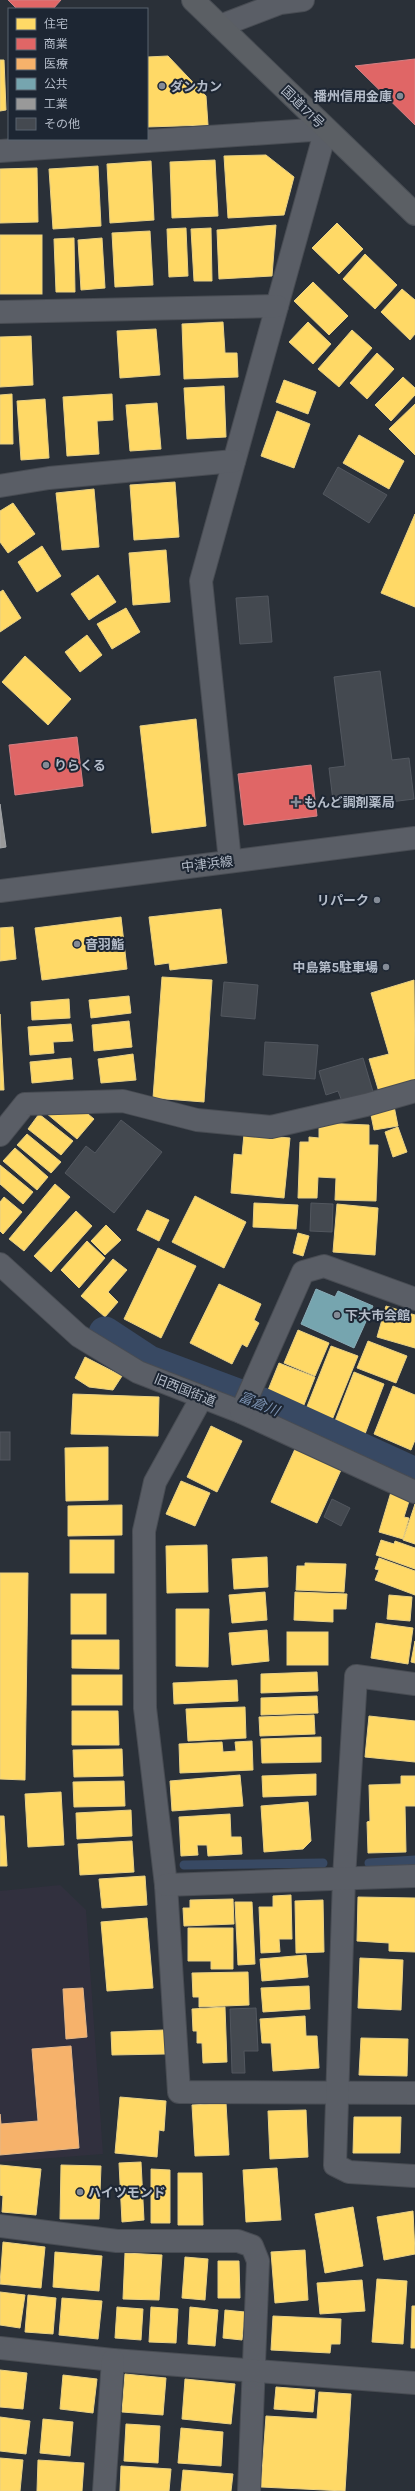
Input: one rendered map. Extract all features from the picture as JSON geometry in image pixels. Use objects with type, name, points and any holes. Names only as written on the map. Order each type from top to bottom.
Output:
[{"type":"highway","name":"国道171号","points":[[192,0],[415,214]]},
{"type":"street","points":[[220,26],[280,3],[303,0]]},
{"type":"street","points":[[0,150],[326,129],[201,581],[230,861]]},
{"type":"street","points":[[0,312],[277,306]]},
{"type":"street","points":[[0,486],[49,478],[234,461]]},
{"type":"street","name":"中津浜線","points":[[0,891],[415,838]]},
{"type":"street","points":[[0,1135],[25,1104],[123,1101],[197,1120],[271,1127],[366,1106],[415,1091]]},
{"type":"street","name":"旧西国街道","points":[[0,1264],[79,1336],[138,1372],[202,1397],[245,1404],[415,1492]]},
{"type":"street","points":[[245,1404],[303,1272],[324,1266],[415,1299]]},
{"type":"street","points":[[202,1397],[155,1482],[144,1530],[145,1708],[166,1885],[179,2092],[415,2093]]},
{"type":"street","points":[[415,1684],[356,1676],[344,1878],[335,2165],[349,2172],[415,2176]]},
{"type":"street","points":[[166,1885],[415,1876]]},
{"type":"street","points":[[0,2226],[116,2241],[238,2240],[252,2246],[258,2261],[249,2491]]},
{"type":"street","points":[[0,2348],[113,2360],[253,2369],[415,2383]]},
{"type":"street","points":[[104,2491],[113,2360]]},
{"type":"shaded area","points":[[60,1885],[86,1910],[103,2154],[0,2162],[0,1891]]},
{"type":"building: 住宅","points":[[168,56],[206,96],[208,125],[148,127],[148,57]]},
{"type":"building: 住宅","points":[[0,60],[4,60],[6,110],[0,111]]},
{"type":"building: 住宅","points":[[266,155],[294,177],[284,215],[228,218],[224,156]]},
{"type":"building: 住宅","points":[[215,160],[218,216],[172,218],[170,162]]},
{"type":"building: 住宅","points":[[151,161],[154,220],[110,223],[107,164]]},
{"type":"building: 住宅","points":[[98,166],[101,226],[53,229],[49,169]]},
{"type":"building: 住宅","points":[[37,168],[38,222],[0,223],[0,169]]},
{"type":"building: 住宅","points":[[337,223],[363,249],[339,274],[312,248]]},
{"type":"building: 住宅","points":[[276,225],[272,276],[219,279],[217,230]]},
{"type":"building: 住宅","points":[[186,228],[188,276],[169,277],[167,229]]},
{"type":"building: 住宅","points":[[211,228],[212,281],[194,281],[191,229]]},
{"type":"building: 住宅","points":[[150,231],[153,285],[115,287],[112,233]]},
{"type":"building: 住宅","points":[[0,235],[42,235],[42,294],[0,294]]},
{"type":"building: 住宅","points":[[74,238],[75,292],[56,292],[54,239]]},
{"type":"building: 住宅","points":[[102,238],[105,288],[81,290],[78,240]]},
{"type":"building: 住宅","points":[[365,254],[397,285],[375,309],[343,279]]},
{"type":"building: 住宅","points":[[313,282],[348,316],[329,335],[294,301]]},
{"type":"building: 住宅","points":[[402,289],[415,300],[415,334],[410,340],[381,312]]},
{"type":"building: 住宅","points":[[223,322],[225,353],[237,353],[238,377],[184,379],[182,324]]},
{"type":"building: 住宅","points":[[308,322],[331,344],[313,364],[289,342]]},
{"type":"building: 住宅","points":[[156,329],[160,375],[120,378],[117,331]]},
{"type":"building: 住宅","points":[[352,330],[372,348],[339,387],[318,369]]},
{"type":"building: 住宅","points":[[31,336],[33,385],[0,387],[0,337]]},
{"type":"building: 住宅","points":[[377,353],[394,369],[367,399],[350,383]]},
{"type":"building: 住宅","points":[[403,377],[415,388],[415,395],[391,421],[375,405]]},
{"type":"building: 住宅","points":[[284,380],[316,392],[308,414],[276,402]]},
{"type":"building: 住宅","points":[[224,386],[226,437],[187,439],[184,388]]},
{"type":"building: 住宅","points":[[12,394],[13,444],[0,444],[0,395]]},
{"type":"building: 住宅","points":[[112,394],[113,420],[97,421],[99,454],[67,456],[63,397]]},
{"type":"building: 住宅","points":[[45,399],[49,458],[21,460],[17,401]]},
{"type":"building: 住宅","points":[[157,403],[161,449],[130,451],[126,405]]},
{"type":"building: 住宅","points":[[415,404],[415,455],[389,429]]},
{"type":"building: 住宅","points":[[277,411],[310,424],[294,468],[261,456]]},
{"type":"building: 住宅","points":[[359,435],[404,461],[389,489],[343,463]]},
{"type":"building: 住宅","points":[[175,482],[179,537],[134,540],[130,485]]},
{"type":"building: 住宅","points":[[94,489],[99,547],[62,550],[56,493]]},
{"type":"building: 住宅","points":[[13,503],[35,534],[8,553],[0,542],[0,511]]},
{"type":"building: 住宅","points":[[415,514],[415,607],[381,593]]},
{"type":"building: 住宅","points":[[42,546],[61,576],[37,592],[18,562]]},
{"type":"building: 住宅","points":[[166,550],[170,602],[133,605],[129,553]]},
{"type":"building: 住宅","points":[[98,575],[116,602],[89,620],[71,594]]},
{"type":"building: 住宅","points":[[3,590],[21,618],[0,632],[0,592]]},
{"type":"building: 住宅","points":[[126,608],[140,632],[112,649],[97,624]]},
{"type":"building: 住宅","points":[[87,635],[102,655],[80,672],[65,652]]},
{"type":"building: 住宅","points":[[25,656],[71,699],[48,725],[2,682]]},
{"type":"building: 住宅","points":[[196,719],[206,826],[152,833],[140,726]]},
{"type":"building: 住宅","points":[[221,909],[227,963],[170,970],[169,963],[155,965],[149,917]]},
{"type":"building: 住宅","points":[[121,917],[127,969],[42,980],[35,928]]},
{"type":"building: 住宅","points":[[13,927],[16,959],[0,961],[0,928]]},
{"type":"building: 住宅","points":[[162,977],[212,980],[204,1102],[153,1098]]},
{"type":"building: 住宅","points":[[414,980],[415,1081],[379,1092],[369,1059],[389,1054],[371,993]]},
{"type":"building: 住宅","points":[[129,996],[131,1013],[91,1018],[89,1000]]},
{"type":"building: 住宅","points":[[69,999],[70,1018],[32,1020],[31,1002]]},
{"type":"building: 住宅","points":[[0,1014],[4,1090],[0,1090]]},
{"type":"building: 住宅","points":[[129,1021],[132,1047],[94,1051],[92,1025]]},
{"type":"building: 住宅","points":[[71,1024],[73,1041],[53,1042],[54,1053],[30,1055],[28,1027]]},
{"type":"building: 住宅","points":[[133,1054],[136,1080],[101,1083],[98,1059]]},
{"type":"building: 住宅","points":[[71,1058],[73,1079],[32,1083],[30,1062]]},
{"type":"building: 住宅","points":[[394,1106],[398,1126],[374,1130],[370,1110]]},
{"type":"building: 住宅","points":[[82,1109],[94,1119],[77,1139],[46,1113]]},
{"type":"building: 住宅","points":[[39,1114],[73,1141],[61,1155],[28,1129]]},
{"type":"building: 住宅","points":[[319,1123],[369,1125],[369,1145],[378,1145],[376,1201],[335,1200],[336,1178],[318,1177],[317,1198],[298,1198],[300,1142],[309,1142],[309,1137],[319,1138]]},
{"type":"building: 住宅","points":[[398,1127],[407,1152],[393,1157],[385,1132]]},
{"type":"building: 住宅","points":[[27,1134],[61,1162],[51,1173],[17,1145]]},
{"type":"building: 住宅","points":[[244,1134],[290,1138],[284,1198],[231,1193],[234,1154],[242,1155]]},
{"type":"building: 住宅","points":[[15,1148],[48,1177],[37,1190],[3,1161]]},
{"type":"building: 住宅","points":[[0,1165],[33,1192],[23,1204],[0,1184]]},
{"type":"building: 住宅","points":[[55,1184],[70,1197],[24,1251],[9,1239]]},
{"type":"building: 住宅","points":[[195,1196],[246,1222],[224,1268],[172,1242]]},
{"type":"building: 住宅","points":[[4,1197],[22,1212],[3,1234],[0,1231],[0,1202]]},
{"type":"building: 住宅","points":[[254,1203],[298,1205],[296,1229],[253,1227]]},
{"type":"building: 住宅","points":[[337,1204],[378,1208],[375,1255],[333,1252]]},
{"type":"building: 住宅","points":[[147,1210],[169,1220],[159,1241],[137,1230]]},
{"type":"building: 住宅","points":[[76,1211],[92,1226],[51,1272],[34,1256]]},
{"type":"building: 住宅","points":[[106,1225],[121,1240],[105,1255],[91,1241]]},
{"type":"building: 住宅","points":[[298,1233],[309,1236],[303,1256],[293,1253]]},
{"type":"building: 住宅","points":[[87,1241],[105,1258],[79,1288],[61,1270]]},
{"type":"building: 住宅","points":[[158,1248],[196,1266],[161,1338],[124,1319]]},
{"type":"building: 住宅","points":[[113,1259],[127,1270],[108,1292],[118,1302],[105,1317],[81,1296]]},
{"type":"building: 住宅","points":[[219,1284],[261,1304],[254,1320],[259,1323],[247,1347],[242,1344],[232,1364],[190,1343]]},
{"type":"building: 住宅","points":[[386,1306],[415,1315],[415,1348],[377,1337]]},
{"type":"building: 住宅","points":[[298,1330],[329,1343],[315,1376],[284,1363]]},
{"type":"building: 住宅","points":[[368,1341],[407,1356],[396,1383],[357,1368]]},
{"type":"building: 住宅","points":[[331,1346],[358,1356],[332,1420],[306,1409]]},
{"type":"building: 住宅","points":[[85,1357],[122,1376],[113,1390],[89,1387],[75,1378]]},
{"type":"building: 住宅","points":[[279,1363],[315,1377],[300,1415],[264,1400]]},
{"type":"building: 住宅","points":[[354,1372],[384,1384],[365,1434],[335,1421]]},
{"type":"building: 住宅","points":[[393,1386],[415,1395],[415,1440],[411,1450],[374,1434]]},
{"type":"building: 住宅","points":[[73,1394],[159,1397],[158,1436],[71,1434]]},
{"type":"building: 住宅","points":[[211,1426],[242,1441],[217,1492],[187,1477]]},
{"type":"building: 住宅","points":[[108,1447],[108,1500],[66,1501],[65,1448]]},
{"type":"building: 住宅","points":[[295,1449],[341,1470],[317,1523],[271,1502]]},
{"type":"building: 住宅","points":[[181,1481],[210,1493],[195,1526],[166,1514]]},
{"type":"building: 住宅","points":[[391,1492],[410,1498],[404,1517],[409,1518],[403,1539],[379,1532]]},
{"type":"building: 住宅","points":[[415,1504],[415,1544],[403,1540]]},
{"type":"building: 住宅","points":[[122,1505],[122,1535],[68,1536],[68,1506]]},
{"type":"building: 住宅","points":[[70,1540],[114,1540],[114,1573],[70,1573]]},
{"type":"building: 住宅","points":[[381,1540],[394,1544],[395,1541],[415,1548],[415,1569],[376,1555]]},
{"type":"building: 住宅","points":[[207,1545],[208,1592],[167,1593],[166,1546]]},
{"type":"building: 住宅","points":[[267,1557],[268,1587],[234,1589],[232,1559]]},
{"type":"building: 住宅","points":[[379,1558],[415,1571],[415,1595],[375,1580],[379,1570],[375,1569]]},
{"type":"building: 住宅","points":[[305,1563],[346,1564],[344,1592],[296,1590],[297,1566],[305,1566]]},
{"type":"building: 住宅","points":[[0,1573],[28,1573],[25,1780],[0,1779]]},
{"type":"building: 住宅","points":[[265,1592],[267,1620],[232,1623],[229,1595]]},
{"type":"building: 住宅","points":[[295,1592],[347,1594],[346,1609],[333,1609],[333,1622],[294,1620]]},
{"type":"building: 住宅","points":[[71,1594],[106,1594],[106,1634],[71,1634]]},
{"type":"building: 住宅","points":[[389,1595],[412,1597],[410,1621],[387,1619]]},
{"type":"building: 住宅","points":[[176,1609],[209,1609],[208,1667],[176,1666]]},
{"type":"building: 住宅","points":[[376,1623],[413,1628],[408,1664],[371,1658]]},
{"type":"building: 住宅","points":[[267,1630],[269,1661],[232,1665],[229,1633]]},
{"type":"building: 住宅","points":[[287,1632],[328,1632],[328,1665],[287,1665]]},
{"type":"building: 住宅","points":[[72,1640],[119,1640],[119,1669],[72,1668]]},
{"type":"building: 住宅","points":[[415,1641],[415,1663],[411,1662]]},
{"type":"building: 住宅","points":[[317,1672],[318,1691],[261,1693],[261,1674]]},
{"type":"building: 住宅","points":[[72,1675],[122,1675],[122,1705],[72,1705]]},
{"type":"building: 住宅","points":[[237,1680],[238,1701],[174,1704],[173,1683]]},
{"type":"building: 住宅","points":[[317,1696],[318,1713],[261,1715],[261,1698]]},
{"type":"building: 住宅","points":[[245,1707],[246,1738],[188,1741],[186,1709]]},
{"type":"building: 住宅","points":[[72,1711],[118,1711],[119,1745],[72,1745]]},
{"type":"building: 住宅","points":[[314,1715],[315,1734],[260,1736],[259,1717]]},
{"type":"building: 住宅","points":[[369,1716],[415,1721],[415,1762],[365,1757]]},
{"type":"building: 住宅","points":[[321,1737],[321,1762],[262,1763],[261,1739]]},
{"type":"building: 住宅","points":[[252,1741],[253,1770],[180,1773],[179,1744],[222,1742],[223,1752],[236,1751],[235,1742]]},
{"type":"building: 住宅","points":[[122,1749],[123,1776],[74,1777],[73,1750]]},
{"type":"building: 住宅","points":[[316,1774],[316,1795],[263,1797],[262,1776]]},
{"type":"building: 住宅","points":[[240,1775],[243,1806],[172,1811],[170,1781]]},
{"type":"building: 住宅","points":[[401,1776],[415,1776],[415,1806],[405,1806],[406,1852],[368,1853],[367,1822],[370,1821],[369,1785],[401,1784]]},
{"type":"building: 住宅","points":[[124,1781],[125,1806],[74,1807],[73,1782]]},
{"type":"building: 住宅","points":[[61,1792],[64,1845],[28,1847],[25,1794]]},
{"type":"building: 住宅","points":[[308,1802],[311,1841],[303,1849],[264,1852],[261,1806]]},
{"type":"building: 住宅","points":[[131,1810],[132,1836],[77,1839],[76,1813]]},
{"type":"building: 住宅","points":[[230,1814],[231,1837],[241,1837],[242,1854],[208,1856],[207,1845],[197,1845],[198,1855],[181,1856],[179,1817]]},
{"type":"building: 住宅","points":[[0,1816],[4,1816],[7,1866],[0,1866]]},
{"type":"building: 住宅","points":[[132,1841],[134,1872],[80,1875],[78,1844]]},
{"type":"building: 住宅","points":[[145,1876],[147,1905],[102,1908],[99,1879]]},
{"type":"building: 住宅","points":[[291,1895],[292,1939],[279,1939],[280,1952],[261,1953],[259,1907],[273,1907],[273,1896]]},
{"type":"building: 住宅","points":[[358,1897],[415,1898],[415,1952],[389,1951],[389,1943],[357,1941]]},
{"type":"building: 住宅","points":[[233,1899],[234,1924],[184,1926],[183,1908],[190,1908],[190,1900]]},
{"type":"building: 住宅","points":[[323,1900],[324,1952],[296,1953],[295,1901]]},
{"type":"building: 住宅","points":[[235,1902],[252,1902],[255,1964],[238,1965]]},
{"type":"building: 住宅","points":[[147,1918],[153,1988],[107,1991],[101,1922]]},
{"type":"building: 住宅","points":[[188,1928],[233,1928],[233,1969],[211,1969],[211,1961],[188,1961]]},
{"type":"building: 住宅","points":[[306,1955],[308,1977],[262,1981],[260,1959]]},
{"type":"building: 住宅","points":[[360,1958],[403,1960],[401,2010],[358,2008]]},
{"type":"building: 住宅","points":[[248,1972],[249,2005],[199,2007],[199,1997],[193,1997],[192,1973]]},
{"type":"building: 住宅","points":[[309,1986],[310,2009],[263,2012],[261,1988]]},
{"type":"building: 住宅","points":[[225,2007],[227,2062],[203,2063],[202,2043],[197,2043],[197,2031],[193,2031],[192,2009]]},
{"type":"building: 住宅","points":[[305,2016],[306,2036],[317,2036],[319,2068],[273,2071],[271,2043],[262,2043],[260,2019]]},
{"type":"building: 住宅","points":[[164,2030],[165,2054],[112,2055],[111,2032]]},
{"type":"building: 住宅","points":[[361,2038],[408,2039],[407,2076],[359,2075]]},
{"type":"building: 住宅","points":[[120,2097],[166,2101],[164,2131],[159,2130],[157,2157],[115,2153]]},
{"type":"building: 住宅","points":[[226,2103],[229,2155],[195,2156],[192,2105]]},
{"type":"building: 住宅","points":[[306,2110],[308,2157],[270,2159],[268,2111]]},
{"type":"building: 住宅","points":[[354,2117],[401,2117],[400,2153],[353,2153]]},
{"type":"building: 住宅","points":[[141,2162],[144,2220],[122,2222],[119,2163]]},
{"type":"building: 住宅","points":[[0,2165],[41,2169],[36,2215],[2,2212],[3,2196],[0,2195]]},
{"type":"building: 住宅","name":"ハイツモンド","points":[[61,2165],[101,2166],[99,2219],[60,2219]]},
{"type":"building: 住宅","points":[[277,2168],[281,2220],[246,2222],[243,2170]]},
{"type":"building: 住宅","points":[[151,2169],[170,2170],[170,2223],[151,2223]]},
{"type":"building: 住宅","points":[[178,2173],[202,2173],[203,2225],[178,2225]]},
{"type":"building: 住宅","points":[[353,2207],[363,2266],[325,2273],[315,2214]]},
{"type":"building: 住宅","points":[[413,2211],[415,2254],[384,2260],[377,2217]]},
{"type":"building: 住宅","points":[[3,2242],[45,2247],[41,2288],[0,2284]]},
{"type":"building: 住宅","points":[[305,2250],[308,2300],[275,2303],[271,2252]]},
{"type":"building: 住宅","points":[[55,2252],[102,2256],[99,2291],[53,2287]]},
{"type":"building: 住宅","points":[[125,2253],[162,2255],[159,2300],[123,2299]]},
{"type":"building: 住宅","points":[[185,2257],[208,2259],[205,2300],[182,2298]]},
{"type":"building: 住宅","points":[[218,2261],[239,2261],[240,2298],[218,2298]]},
{"type":"building: 住宅","points":[[377,2279],[407,2281],[403,2344],[372,2342]]},
{"type":"building: 住宅","points":[[362,2280],[365,2311],[320,2314],[317,2283]]},
{"type":"building: 住宅","points":[[0,2292],[25,2295],[20,2328],[0,2325]]},
{"type":"building: 住宅","points":[[28,2295],[56,2298],[53,2334],[25,2332]]},
{"type":"building: 住宅","points":[[62,2298],[102,2301],[98,2339],[59,2335]]},
{"type":"building: 住宅","points":[[412,2306],[415,2306],[415,2348],[411,2348]]},
{"type":"building: 住宅","points":[[117,2307],[143,2309],[141,2340],[115,2338]]},
{"type":"building: 住宅","points":[[151,2307],[178,2309],[176,2343],[149,2342]]},
{"type":"building: 住宅","points":[[190,2307],[218,2310],[215,2346],[188,2344]]},
{"type":"building: 住宅","points":[[225,2310],[245,2312],[242,2340],[223,2338]]},
{"type":"building: 住宅","points":[[273,2316],[341,2319],[340,2344],[331,2344],[330,2353],[271,2350]]},
{"type":"building: 住宅","points":[[0,2370],[27,2373],[23,2409],[0,2407]]},
{"type":"building: 住宅","points":[[125,2374],[166,2378],[163,2415],[122,2412]]},
{"type":"building: 住宅","points":[[63,2375],[97,2379],[93,2413],[60,2409]]},
{"type":"building: 住宅","points":[[185,2379],[235,2384],[231,2424],[182,2419]]},
{"type":"building: 住宅","points":[[276,2387],[315,2390],[313,2412],[274,2409]]},
{"type":"building: 住宅","points":[[319,2392],[351,2394],[345,2491],[261,2487],[266,2416],[317,2419]]},
{"type":"building: 住宅","points":[[0,2417],[30,2421],[26,2454],[0,2451]]},
{"type":"building: 住宅","points":[[43,2419],[73,2422],[70,2456],[40,2453]]},
{"type":"building: 住宅","points":[[126,2424],[160,2426],[158,2463],[124,2461]]},
{"type":"building: 住宅","points":[[181,2428],[223,2432],[221,2466],[178,2463]]},
{"type":"building: 住宅","points":[[0,2458],[23,2460],[20,2491],[0,2491]]},
{"type":"building: 住宅","points":[[38,2460],[84,2463],[82,2491],[37,2491]]},
{"type":"building: 住宅","points":[[121,2466],[171,2469],[169,2491],[120,2491]]},
{"type":"building: 住宅","points":[[183,2470],[233,2474],[231,2491],[181,2491]]},
{"type":"building: 商業","points":[[8,0],[61,0],[54,8],[16,8]]},
{"type":"building: 商業","name":"播州信用金庫","points":[[415,59],[415,125],[355,66]]},
{"type":"building: 商業","name":"りらくる","points":[[77,737],[83,786],[15,795],[9,745]]},
{"type":"building: 商業","points":[[311,765],[317,816],[244,825],[238,774]]},
{"type":"building: 医療","points":[[83,1988],[87,2037],[66,2039],[63,1989]]},
{"type":"building: 医療","points":[[71,2046],[79,2148],[0,2155],[0,2114],[1,2124],[38,2121],[32,2049]]},
{"type":"building: 公共","name":"下大市会館","points":[[316,1289],[335,1297],[338,1291],[373,1306],[354,1348],[301,1324]]},
{"type":"building: 工業","points":[[0,804],[6,847],[0,848]]},
{"type":"building: その他","points":[[338,467],[387,495],[369,523],[323,494]]},
{"type":"building: その他","points":[[268,596],[272,642],[240,644],[236,598]]},
{"type":"building: その他","points":[[380,671],[392,760],[409,758],[414,799],[334,809],[329,768],[345,766],[334,677]]},
{"type":"building: その他","points":[[224,982],[258,985],[255,1019],[221,1016]]},
{"type":"building: その他","points":[[265,1042],[318,1045],[315,1079],[263,1075]]},
{"type":"building: その他","points":[[363,1058],[374,1095],[343,1104],[338,1091],[326,1095],[319,1071]]},
{"type":"building: その他","points":[[121,1120],[162,1152],[114,1213],[65,1173],[86,1146],[95,1153]]},
{"type":"building: その他","points":[[311,1203],[333,1204],[332,1232],[310,1231]]},
{"type":"building: その他","points":[[0,1432],[10,1432],[10,1460],[0,1460]]},
{"type":"building: その他","points":[[332,1499],[350,1508],[341,1526],[324,1517]]},
{"type":"building: その他","points":[[256,2008],[258,2051],[244,2051],[245,2073],[232,2073],[230,2009]]},
{"type":"waterway","name":"富倉川","points":[[105,1333],[149,1362],[262,1404],[415,1474]]},
{"type":"waterway","points":[[369,1863],[415,1860]]},
{"type":"waterway","points":[[184,1865],[323,1863]]},
{"type":"place","name":"ダンカン","points":[[162,86]]},
{"type":"place","name":"播州信用金庫","points":[[400,96]]},
{"type":"place","name":"りらくる","points":[[46,765]]},
{"type":"place","name":"もんど調剤薬局","points":[[296,802]]},
{"type":"place","name":"リパーク","points":[[377,900]]},
{"type":"place","name":"音羽鮨","points":[[77,944]]},
{"type":"place","name":"中島第5駐車場","points":[[386,967]]},
{"type":"place","name":"下大市会館","points":[[337,1315]]},
{"type":"place","name":"ハイツモンド","points":[[80,2192]]}]
